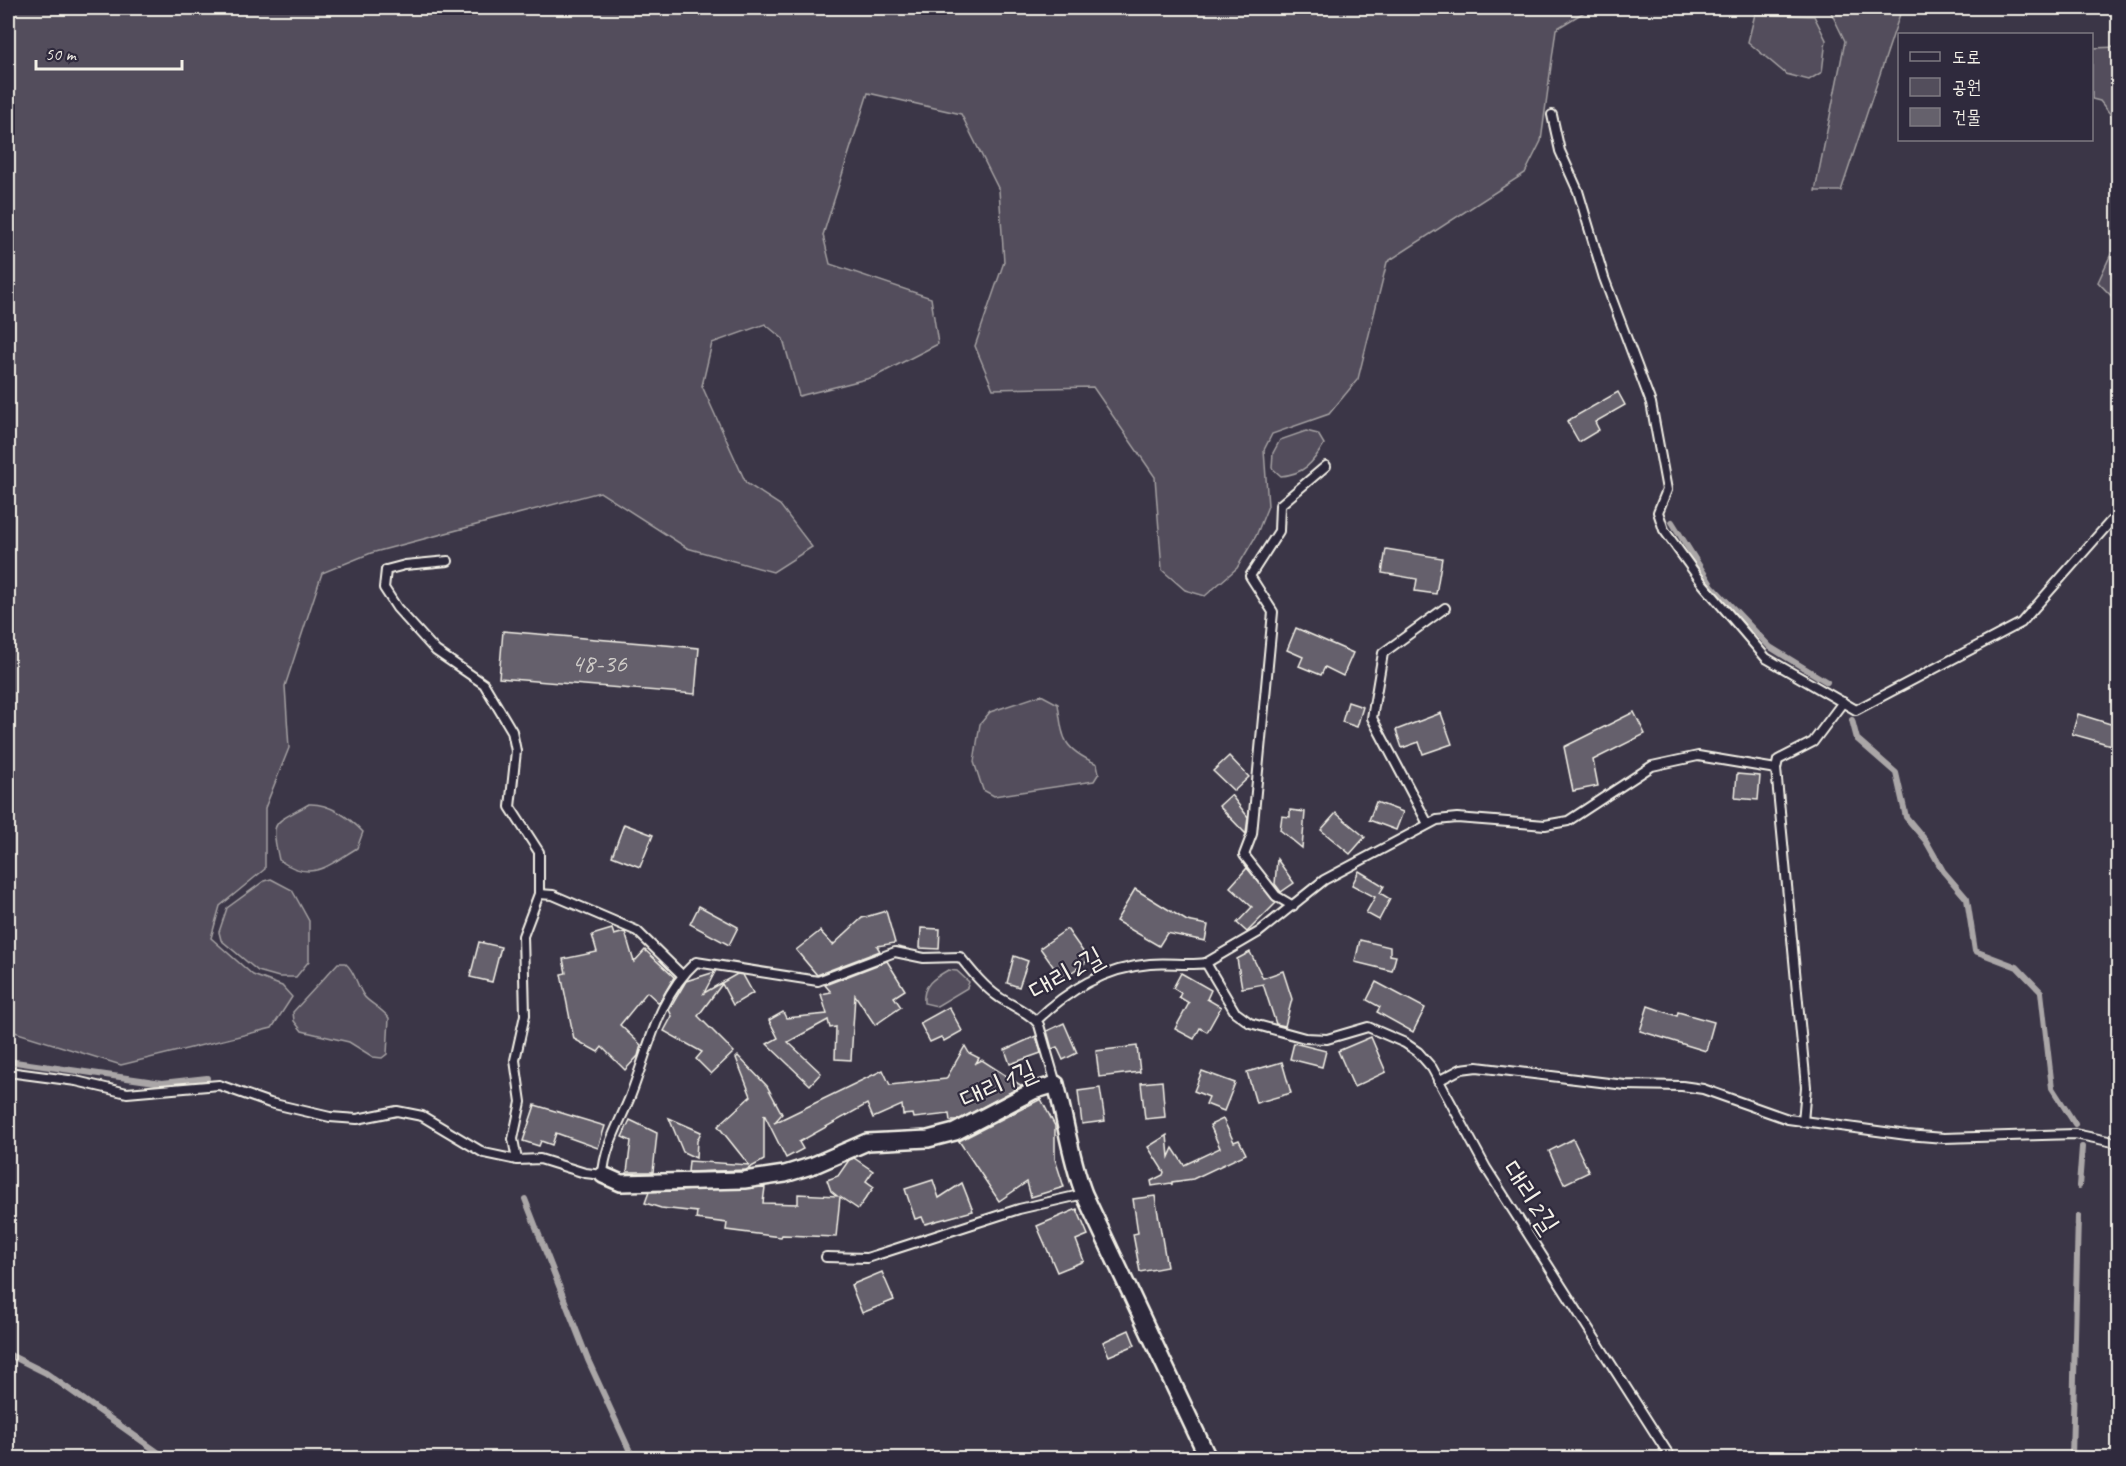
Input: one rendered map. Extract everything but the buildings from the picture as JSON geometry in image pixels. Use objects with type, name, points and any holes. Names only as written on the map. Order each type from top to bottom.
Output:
[{"type":"street","name":"대리1길","points":[[603,1175],[621,1183],[721,1182],[785,1174],[814,1165],[867,1142],[928,1139],[955,1132],[1034,1091],[1056,1084],[1067,1124],[1074,1167],[1084,1194],[1208,1458]]},
{"type":"lane","points":[[1552,115],[1560,151],[1578,191],[1604,278],[1651,403],[1666,490],[1658,512],[1664,530],[1703,584],[1766,658],[1857,710],[2021,623],[2111,521],[2118,519]]},
{"type":"lane","points":[[1293,906],[1276,896],[1244,855],[1252,834],[1273,612],[1250,576],[1280,531],[1280,506],[1326,466]]},
{"type":"lane","points":[[448,561],[405,564],[386,570],[384,588],[397,608],[436,651],[484,684],[512,731],[516,751],[510,807],[539,852],[539,894],[523,936],[525,1015],[515,1060],[521,1102],[513,1139],[517,1160]]},
{"type":"lane","points":[[1428,824],[1372,718],[1383,653],[1444,608]]},
{"type":"lane","points":[[1803,1122],[1806,1087],[1776,769],[1778,760],[1813,742],[1843,702]]},
{"type":"lane","points":[[1206,963],[1259,932],[1324,879],[1437,820],[1457,818],[1545,825],[1568,821],[1652,766],[1698,756],[1776,769]]},
{"type":"lane","points":[[8,1072],[76,1081],[128,1093],[219,1085],[270,1103],[330,1117],[357,1119],[397,1111],[422,1116],[484,1153],[517,1160],[540,1159],[585,1173],[603,1175],[604,1157],[642,1065],[654,1025],[682,975],[637,931],[554,895],[539,894]]},
{"type":"lane","name":"대리2길","points":[[682,975],[696,962],[818,981],[895,952],[924,958],[960,957],[978,980],[1000,998],[1024,1010],[1035,1021],[1069,993],[1094,978],[1117,969],[1153,963],[1186,966],[1206,963],[1235,1012],[1250,1023],[1305,1038],[1328,1039],[1368,1028],[1405,1043],[1432,1068],[1486,1168],[1671,1458]]},
{"type":"lane","points":[[1035,1021],[1039,1025],[1056,1084]]},
{"type":"lane","points":[[1438,1081],[1461,1068],[1477,1067],[1625,1085],[1682,1086],[1703,1089],[1762,1112],[1803,1122],[1944,1138],[2074,1134],[2118,1143]]},
{"type":"lane","points":[[826,1257],[867,1258],[1019,1209],[1084,1194]]},
{"type":"green space","points":[[8,8],[1591,8],[1556,29],[1541,141],[1525,173],[1387,262],[1358,379],[1329,414],[1272,434],[1264,450],[1268,506],[1256,536],[1237,568],[1205,596],[1185,590],[1162,570],[1155,477],[1093,387],[993,389],[975,346],[1004,262],[999,190],[961,114],[868,93],[823,235],[830,264],[931,298],[938,344],[874,377],[799,396],[783,339],[765,324],[712,343],[702,386],[746,483],[780,505],[812,547],[773,572],[687,548],[600,492],[371,553],[322,573],[285,686],[289,748],[265,808],[265,869],[220,906],[211,938],[253,975],[282,986],[292,997],[272,1028],[121,1065],[8,1030]]},
{"type":"green space","points":[[1829,8],[1902,8],[1841,191],[1815,191],[1845,41]]},
{"type":"green space","points":[[1755,14],[1814,16],[1826,40],[1822,72],[1809,80],[1786,74],[1748,42]]},
{"type":"green space","points":[[2118,47],[2118,124],[2100,101],[2093,99],[2093,48]]},
{"type":"green space","points":[[2118,239],[2118,303],[2098,282]]},
{"type":"green space","points":[[1306,431],[1318,434],[1324,444],[1316,457],[1302,470],[1281,476],[1272,468],[1273,453],[1280,440]]},
{"type":"green space","points":[[1041,695],[1058,704],[1066,742],[1077,753],[1097,764],[1099,773],[1094,781],[994,796],[983,790],[974,762],[980,724],[990,712]]},
{"type":"green space","points":[[309,804],[331,808],[363,832],[357,848],[328,866],[310,871],[291,867],[279,860],[275,836],[275,829],[281,820]]},
{"type":"green space","points":[[271,879],[292,890],[309,921],[309,961],[296,977],[279,977],[258,971],[221,940],[219,932],[227,908],[264,881]]},
{"type":"green space","points":[[338,963],[345,963],[349,967],[364,996],[389,1018],[387,1054],[382,1058],[373,1057],[349,1042],[302,1031],[294,1021],[293,1012]]},
{"type":"green space","points":[[948,970],[957,971],[969,982],[967,988],[937,1006],[924,1003],[927,987],[934,979]]},
{"type":"waterway","points":[[1672,522],[1712,586],[1770,647],[1827,682]]},
{"type":"waterway","points":[[1852,720],[1857,739],[1896,773],[1906,817],[1926,841],[1943,871],[1967,899],[1975,951],[2017,967],[2041,992],[2052,1088],[2075,1124]]},
{"type":"waterway","points":[[8,1061],[162,1083],[207,1078]]},
{"type":"waterway","points":[[2079,1186],[2082,1147]]},
{"type":"waterway","points":[[525,1199],[588,1360],[633,1458]]},
{"type":"waterway","points":[[2072,1458],[2078,1216]]},
{"type":"waterway","points":[[8,1354],[46,1373],[166,1458]]}]
